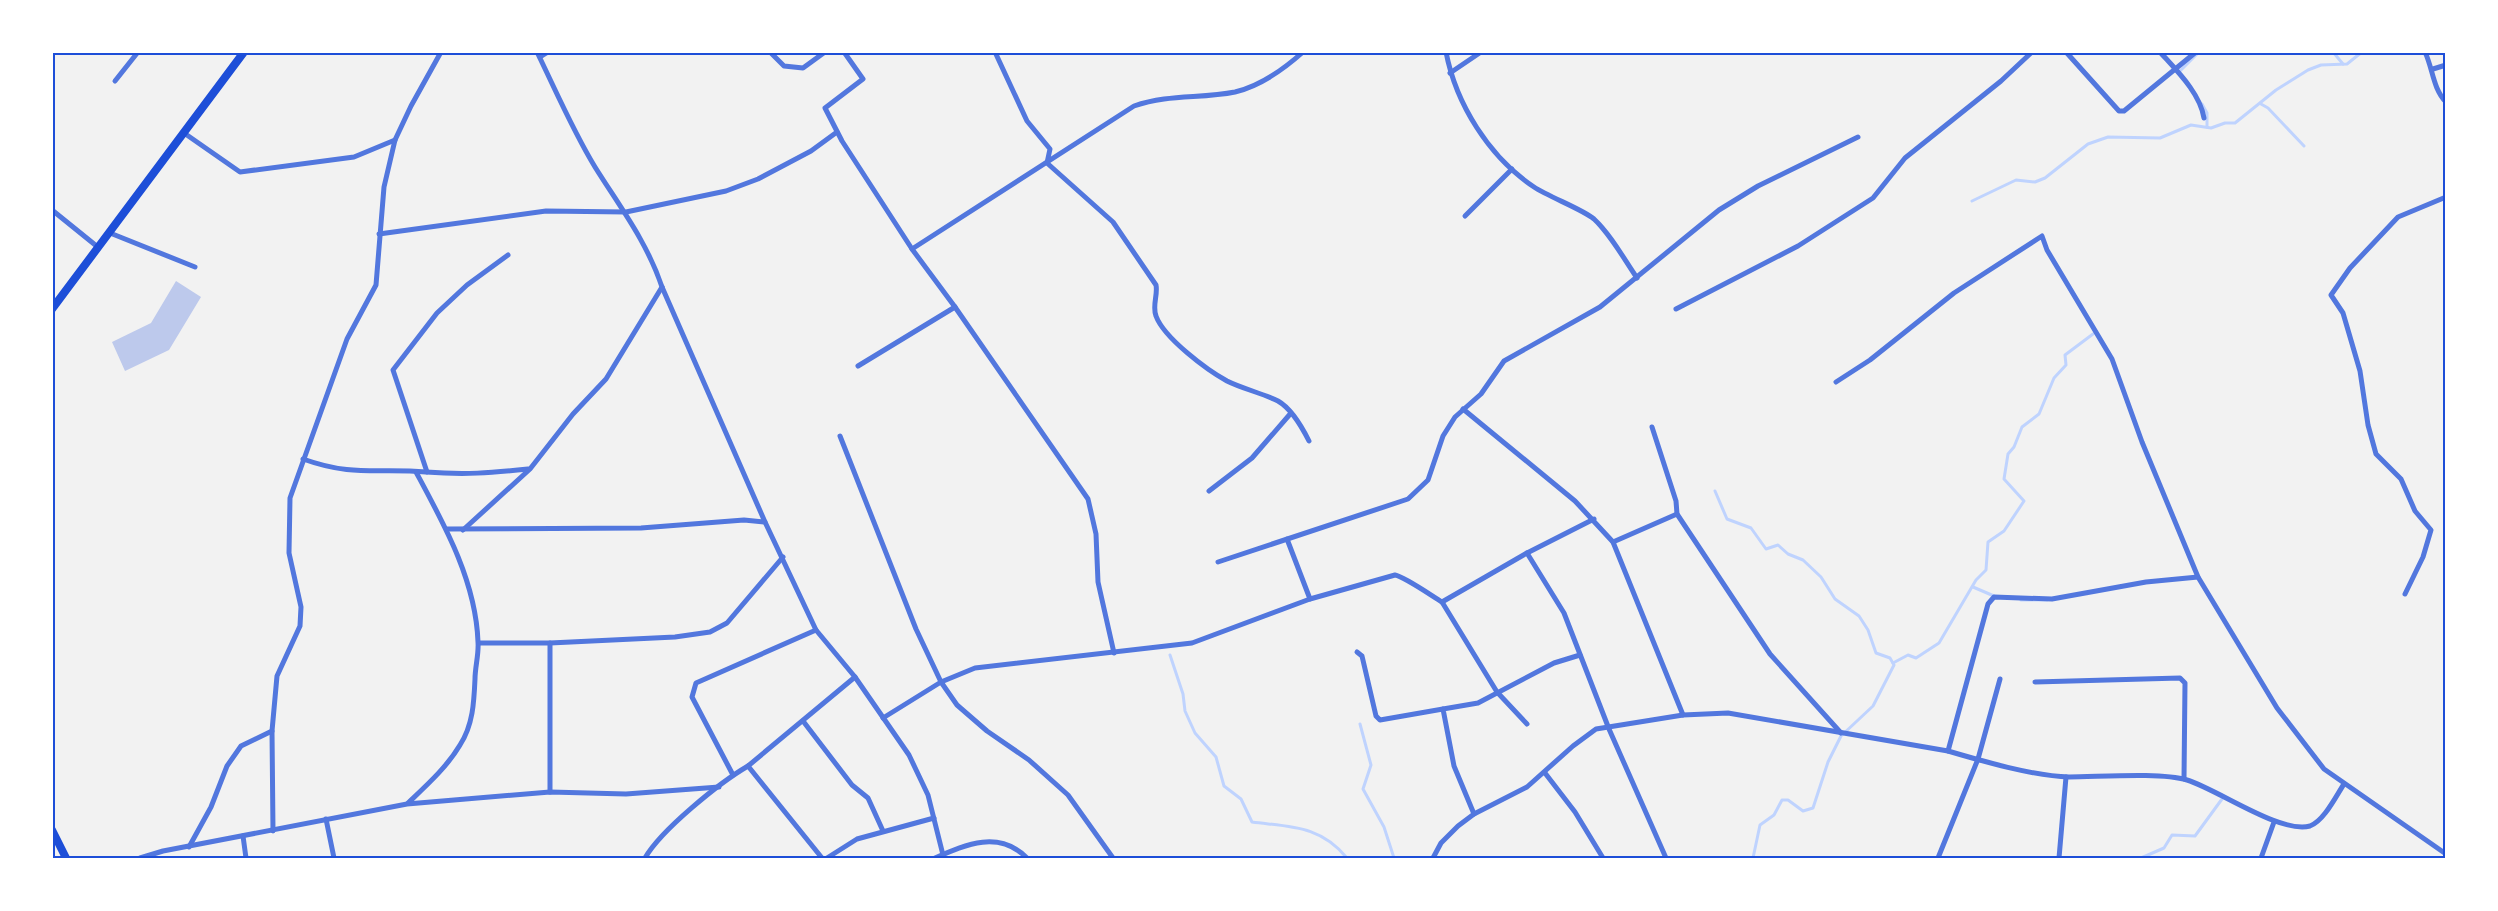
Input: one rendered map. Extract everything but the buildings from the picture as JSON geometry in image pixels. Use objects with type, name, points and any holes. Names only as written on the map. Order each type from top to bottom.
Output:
[{"type":"main road","points":[[52,309],[244,52]]},
{"type":"main road","points":[[52,830],[66,858]]},
{"type":"street","points":[[115,81],[138,52]]},
{"type":"street","points":[[273,831],[272,731],[277,676],[300,626],[301,607],[289,552],[290,498],[347,339],[376,285],[384,187],[395,140],[441,52]]},
{"type":"street","points":[[548,52],[539,55],[594,165],[626,212],[654,263],[765,522],[816,630],[855,677],[909,755],[928,795],[943,855]]},
{"type":"street","points":[[770,52],[784,66],[802,68],[825,52]]},
{"type":"street","points":[[844,52],[863,79],[825,108],[837,132],[912,249],[1088,499],[1096,534],[1098,582],[1114,652]]},
{"type":"street","points":[[995,52],[1027,121],[1050,149],[1047,163]]},
{"type":"street","points":[[912,249],[1134,106],[1156,99],[1237,92],[1263,81],[1287,66],[1303,52]]},
{"type":"street","points":[[1446,52],[1456,93],[1486,140],[1512,169],[1533,186],[1593,218],[1637,278]]},
{"type":"street","points":[[1450,73],[1481,52]]},
{"type":"street","points":[[1676,309],[1798,246],[1874,198],[1905,158],[2001,81],[2032,52]]},
{"type":"street","points":[[2066,52],[2119,111],[2124,111],[2196,52]]},
{"type":"street","points":[[2160,52],[2199,103],[2204,118]]},
{"type":"street","points":[[2425,52],[2433,69],[2437,94],[2445,102]]},
{"type":"street","points":[[2433,69],[2445,65]]},
{"type":"street","points":[[379,234],[546,212],[626,212],[726,191],[758,179],[811,151],[837,132]]},
{"type":"street","points":[[184,133],[240,172],[354,157],[395,140]]},
{"type":"street","points":[[1218,562],[1400,503],[1418,492],[1428,480],[1443,436],[1463,409],[1481,394],[1504,361],[1600,307],[1719,210],[1758,186],[1858,137]]},
{"type":"street","points":[[1047,163],[1113,222],[1156,285],[1156,315],[1174,339],[1227,381],[1279,402],[1291,413],[1309,441]]},
{"type":"street","points":[[1465,216],[1512,169]]},
{"type":"street","points":[[2405,594],[2424,557],[2431,530],[2415,511],[2401,479],[2376,454],[2368,425],[2360,371],[2343,313],[2331,295],[2350,268],[2398,217],[2445,197]]},
{"type":"street","points":[[52,210],[99,248]]},
{"type":"street","points":[[110,233],[195,267]]},
{"type":"street","points":[[1836,382],[1870,360],[1954,293],[2042,236],[2047,250],[2112,359],[2142,442],[2198,577],[2257,676],[2296,735],[2324,769],[2445,854]]},
{"type":"street","points":[[427,472],[393,370],[437,313],[467,285],[508,255]]},
{"type":"street","points":[[463,531],[530,469],[573,414],[606,379],[662,286]]},
{"type":"street","points":[[858,366],[955,307]]},
{"type":"street","points":[[1463,409],[1575,501],[1613,542],[1683,715]]},
{"type":"street","points":[[1209,491],[1252,458],[1291,413]]},
{"type":"street","points":[[1652,427],[1676,501],[1677,514],[1770,654],[1841,733]]},
{"type":"street","points":[[840,436],[916,629],[941,682],[957,705],[1029,760],[1068,795],[1113,858]]},
{"type":"street","points":[[303,459],[348,472],[427,472],[462,476],[530,469]]},
{"type":"street","points":[[407,804],[434,778],[461,744],[474,708],[478,643],[471,598],[447,529],[416,472]]},
{"type":"street","points":[[1613,542],[1677,514]]},
{"type":"street","points":[[1443,602],[1527,552],[1594,519]]},
{"type":"street","points":[[447,529],[463,531],[522,527],[606,530],[744,520],[765,522]]},
{"type":"street","points":[[1287,539],[1310,599]]},
{"type":"street","points":[[1527,552],[1564,613],[1609,729],[1666,858]]},
{"type":"street","points":[[478,643],[550,643],[675,637],[710,632],[727,623],[783,557]]},
{"type":"street","points":[[883,718],[941,682],[975,668],[1192,643],[1310,599],[1395,575],[1402,576],[1443,602],[1497,693],[1527,724]]},
{"type":"street","points":[[1948,751],[1988,603],[1994,597],[2052,599],[2146,582],[2198,577]]},
{"type":"street","points":[[733,775],[692,697],[696,683],[816,630]]},
{"type":"street","points":[[550,643],[550,792]]},
{"type":"street","points":[[1357,652],[1362,656],[1376,716],[1380,720],[1478,703],[1554,663],[1580,655]]},
{"type":"street","points":[[645,858],[674,826],[719,787],[748,766],[855,677]]},
{"type":"street","points":[[2035,682],[2180,678],[2185,683],[2184,779]]},
{"type":"street","points":[[1938,858],[1978,759],[2000,679]]},
{"type":"street","points":[[1443,709],[1454,766],[1474,814]]},
{"type":"street","points":[[1433,858],[1447,836],[1474,814],[1527,788],[1585,736],[1596,729],[1609,729],[1683,715],[1728,713],[1948,751],[2066,777],[2184,779],[2214,790],[2274,822],[2311,825],[2318,820],[2344,784]]},
{"type":"street","points":[[803,721],[852,784],[868,798],[883,831]]},
{"type":"street","points":[[189,847],[211,807],[227,766],[241,746],[272,731]]},
{"type":"street","points":[[748,766],[822,858]]},
{"type":"street","points":[[1545,773],[1575,812],[1603,858]]},
{"type":"street","points":[[2059,858],[2066,777]]},
{"type":"street","points":[[140,858],[407,804],[550,792],[626,794],[719,787]]},
{"type":"street","points":[[827,858],[857,839],[934,818]]},
{"type":"street","points":[[326,819],[334,858]]},
{"type":"street","points":[[2261,858],[2274,822]]},
{"type":"street","points":[[243,836],[246,858]]},
{"type":"street","points":[[935,858],[987,841],[1002,841],[1027,858]]},
{"type":"waterway","points":[[2179,72],[2199,52]]},
{"type":"waterway","points":[[2333,52],[2343,64]]},
{"type":"waterway","points":[[1972,201],[2016,180],[2035,182],[2045,178],[2088,144],[2108,137],[2160,138],[2191,125],[2211,128],[2225,123],[2235,123],[2276,90],[2308,70],[2321,65],[2347,64],[2362,52]]},
{"type":"waterway","points":[[2202,104],[2207,113],[2207,127]]},
{"type":"waterway","points":[[2261,104],[2268,108],[2304,146]]},
{"type":"waterway","points":[[1893,663],[1908,655],[1916,658],[1939,643],[1976,580],[1986,570],[1988,542],[2004,531],[2024,501],[2004,479],[2008,454],[2014,447],[2022,427],[2039,414],[2054,378],[2066,365],[2065,355],[2093,334]]},
{"type":"waterway","points":[[1715,491],[1727,519],[1751,528],[1766,549],[1778,545],[1788,554],[1803,560],[1821,577],[1835,599],[1859,616],[1868,630],[1876,653],[1890,658],[1894,665],[1873,706],[1841,736],[1828,762],[1813,808],[1803,811],[1788,800],[1782,800],[1774,815],[1760,825],[1753,858]]},
{"type":"waterway","points":[[1973,587],[1994,596]]},
{"type":"waterway","points":[[2021,600],[2047,600]]},
{"type":"waterway","points":[[1170,655],[1183,694],[1185,711],[1195,733],[1216,757],[1224,786],[1241,799],[1252,822],[1292,827],[1315,833],[1337,847],[1347,858]]},
{"type":"waterway","points":[[1360,724],[1371,765],[1363,789],[1384,827],[1394,858]]},
{"type":"waterway","points":[[2141,858],[2164,848],[2172,835],[2195,836],[2222,799]]}]
